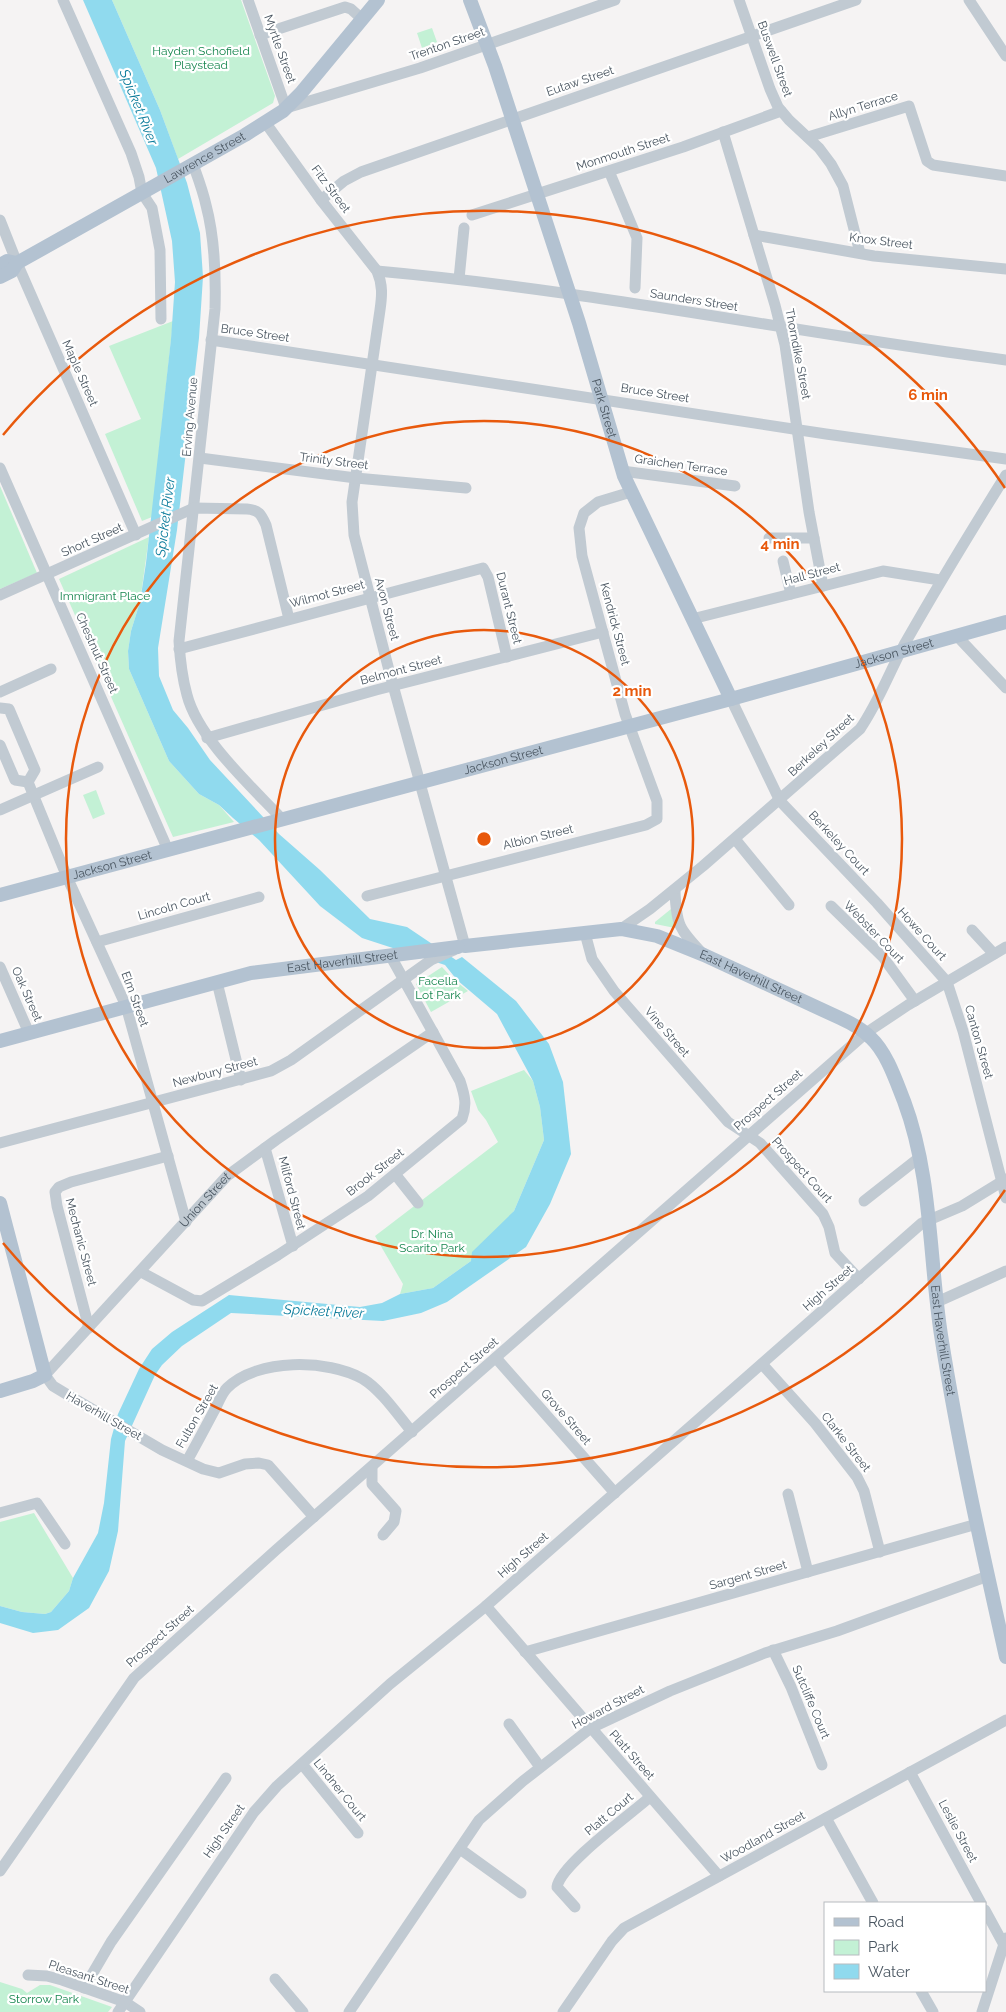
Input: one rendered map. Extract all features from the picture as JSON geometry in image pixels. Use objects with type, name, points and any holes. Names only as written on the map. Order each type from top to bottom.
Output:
[{"type":"main road","name":"Lawrence Street","points":[[0,277],[12,271],[17,263],[190,166],[286,108],[302,93],[378,0]]},
{"type":"main road","name":"Park Street","points":[[470,0],[512,119],[569,295],[622,471],[731,699]]},
{"type":"main road","points":[[0,265],[7,261],[17,263]]},
{"type":"main road","name":"Jackson Street","points":[[0,895],[731,699],[1006,622]]},
{"type":"main road","name":"East Haverhill Street","points":[[0,1041],[126,1006],[264,971],[621,929],[657,936],[704,955],[840,1018],[866,1033],[879,1046],[893,1076],[907,1109],[920,1157],[938,1302],[958,1437],[1006,1657]]},
{"type":"main road","points":[[0,1204],[45,1375]]},
{"type":"main road","name":"Union Street","points":[[0,1391],[33,1382],[45,1375]]},
{"type":"street","points":[[63,0],[131,153],[142,193],[152,208],[160,250],[161,319]]},
{"type":"street","name":"Myrtle Street","points":[[248,0],[286,108]]},
{"type":"street","name":"Trenton Street","points":[[286,108],[420,68],[615,0]]},
{"type":"street","name":"Buswell Street","points":[[739,0],[770,89],[781,110],[832,164],[842,186],[860,253]]},
{"type":"street","name":"Eutaw Street","points":[[321,200],[344,181],[361,172],[856,0]]},
{"type":"street","points":[[969,0],[1006,56]]},
{"type":"street","points":[[260,35],[345,7],[351,9],[362,19]]},
{"type":"street","name":"Allyn Terrace","points":[[808,137],[909,106],[927,161],[933,165],[1006,176]]},
{"type":"street","name":"Monmouth Street","points":[[472,215],[610,171],[781,110]]},
{"type":"street","name":"Fitz Street","points":[[265,122],[321,200],[377,271]]},
{"type":"street","name":"Thorndike Street","points":[[723,132],[781,328],[823,586]]},
{"type":"street","name":"Erving Avenue","points":[[190,166],[206,205],[216,278],[216,309],[179,649],[187,697],[207,738],[279,819]]},
{"type":"street","points":[[610,171],[637,238],[635,288]]},
{"type":"street","name":"Maple Street","points":[[0,220],[17,263],[141,533]]},
{"type":"street","points":[[459,279],[464,228]]},
{"type":"street","name":"Knox Street","points":[[754,235],[860,253],[1006,269]]},
{"type":"street","name":"Saunders Street","points":[[377,271],[459,279],[894,346],[1006,360]]},
{"type":"street","name":"Avon Street","points":[[377,271],[381,281],[382,292],[352,502],[354,535],[445,876],[460,947]]},
{"type":"street","name":"Bruce Street","points":[[212,340],[1006,459]]},
{"type":"street","name":"Trinity Street","points":[[200,458],[356,478],[466,488]]},
{"type":"street","name":"Chestnut Street","points":[[0,468],[168,850]]},
{"type":"street","name":"Graichen Terrace","points":[[622,471],[735,486]]},
{"type":"street","name":"Berkeley Street","points":[[621,929],[675,890],[860,729],[872,712],[901,652],[940,580],[1006,475]]},
{"type":"street","name":"Kendrick Street","points":[[631,492],[598,502],[584,513],[579,528],[582,556],[629,726],[657,801],[657,819]]},
{"type":"street","points":[[194,508],[247,509],[255,510],[261,514],[266,525],[289,619]]},
{"type":"street","name":"Short Street","points":[[0,595],[194,508]]},
{"type":"street","points":[[769,538],[814,538]]},
{"type":"street","points":[[783,561],[790,594]]},
{"type":"street","name":"Wilmot Street","points":[[179,649],[483,568]]},
{"type":"street","name":"Durant Street","points":[[483,568],[488,577],[507,657]]},
{"type":"street","name":"Hall Street","points":[[692,619],[883,571],[940,580]]},
{"type":"street","name":"Belmont Street","points":[[207,738],[393,686],[603,632]]},
{"type":"street","points":[[958,636],[1006,688]]},
{"type":"street","points":[[0,692],[51,669]]},
{"type":"street","name":"Park Street","points":[[731,699],[780,800]]},
{"type":"street","points":[[0,708],[9,709],[36,770],[28,782],[15,780],[0,745]]},
{"type":"street","points":[[0,810],[98,767]]},
{"type":"street","name":"Elm Street","points":[[28,782],[67,877],[126,1006],[186,1222]]},
{"type":"street","name":"Berkeley Court","points":[[780,800],[877,903]]},
{"type":"street","name":"Albion Street","points":[[367,896],[646,825],[657,819]]},
{"type":"street","points":[[735,839],[789,905]]},
{"type":"street","points":[[675,890],[676,909],[683,933],[704,955]]},
{"type":"street","name":"Lincoln Court","points":[[97,942],[259,897]]},
{"type":"street","name":"Howe Court","points":[[877,903],[946,982]]},
{"type":"street","name":"Webster Court","points":[[831,906],[883,957],[915,1001]]},
{"type":"street","points":[[972,930],[994,954]]},
{"type":"street","name":"Vine Street","points":[[585,934],[592,959],[602,977],[728,1122],[747,1136]]},
{"type":"street","name":"Newbury Street","points":[[0,1143],[271,1071],[291,1060],[431,960],[460,947]]},
{"type":"street","name":"Prospect Street","points":[[0,1871],[134,1678],[314,1517],[866,1033],[915,1001],[1006,947]]},
{"type":"street","name":"Brook Street","points":[[141,1272],[193,1300],[202,1301],[293,1246],[368,1196],[462,1119],[466,1109],[466,1099],[460,1081],[432,1032],[394,955]]},
{"type":"street","name":"Oak Street","points":[[0,968],[30,1033]]},
{"type":"street","points":[[217,982],[242,1080]]},
{"type":"street","name":"Canton Street","points":[[946,982],[963,1031],[1004,1180],[1006,1198]]},
{"type":"street","name":"Union Street","points":[[45,1375],[227,1176],[432,1032]]},
{"type":"street","name":"Prospect Court","points":[[747,1136],[760,1143],[825,1217],[835,1253],[859,1279]]},
{"type":"street","name":"Milford Street","points":[[266,1148],[293,1246]]},
{"type":"street","name":"Mechanic Street","points":[[89,1328],[55,1192],[59,1187],[71,1182],[168,1156]]},
{"type":"street","points":[[864,1201],[920,1157]]},
{"type":"street","points":[[395,1174],[418,1202]]},
{"type":"street","name":"High Street","points":[[118,2012],[254,1812],[268,1795],[390,1684],[486,1606],[922,1223],[962,1206],[1004,1180]]},
{"type":"street","points":[[938,1302],[1006,1271]]},
{"type":"street","name":"Grove Street","points":[[496,1358],[615,1493]]},
{"type":"street","name":"Clarke Street","points":[[762,1364],[815,1424],[857,1477],[864,1491],[880,1552]]},
{"type":"street","name":"Fulton Street","points":[[186,1461],[226,1390],[240,1377],[254,1371],[276,1366],[316,1366],[344,1370],[365,1380],[384,1397],[412,1432]]},
{"type":"street","name":"Haverhill Street","points":[[45,1375],[54,1386],[111,1420],[203,1470],[219,1473],[245,1464],[259,1463],[268,1465],[314,1517]]},
{"type":"street","points":[[372,1467],[372,1484],[396,1511],[394,1522],[382,1535]]},
{"type":"street","points":[[788,1494],[808,1572]]},
{"type":"street","points":[[0,1513],[38,1503],[65,1544]]},
{"type":"street","name":"Sargent Street","points":[[525,1652],[977,1524]]},
{"type":"street","name":"Howard Street","points":[[349,2012],[479,1820],[540,1767],[591,1728],[678,1688],[773,1650],[837,1631],[988,1576]]},
{"type":"street","name":"Platt Street","points":[[486,1606],[719,1876]]},
{"type":"street","name":"Sutcliffe Court","points":[[773,1650],[791,1687],[822,1765]]},
{"type":"street","name":"Woodland Street","points":[[563,2012],[612,1941],[624,1928],[1006,1720]]},
{"type":"street","points":[[509,1724],[540,1767]]},
{"type":"street","name":"Lindner Court","points":[[302,1764],[358,1833]]},
{"type":"street","name":"Leslie Street","points":[[910,1772],[980,1902]]},
{"type":"street","points":[[84,1988],[111,1942],[226,1778]]},
{"type":"street","name":"Platt Court","points":[[575,1907],[557,1888],[558,1881],[563,1872],[650,1797]]},
{"type":"street","points":[[826,1818],[872,1902]]},
{"type":"street","points":[[460,1849],[521,1893]]},
{"type":"street","points":[[982,2012],[1005,1942],[986,1912]]},
{"type":"street","name":"Pleasant Street","points":[[28,1976],[47,1976],[125,2002],[140,2012]]},
{"type":"street","points":[[275,1979],[304,2012]]},
{"type":"street","points":[[922,1992],[933,2012]]},
{"type":"green space","name":"Hayden Schofield Playstead","points":[[112,0],[241,0],[275,96],[273,103],[178,159],[160,110]]},
{"type":"green space","points":[[432,28],[437,42],[422,48],[417,33]]},
{"type":"green space","points":[[173,321],[152,517],[142,521],[105,434],[141,419],[109,346]]},
{"type":"green space","points":[[0,486],[37,573],[0,589]]},
{"type":"green space","name":"Immigrant Place","points":[[149,537],[140,602],[131,631],[128,651],[129,669],[169,761],[199,794],[219,805],[234,822],[173,837],[59,579]]},
{"type":"green space","points":[[96,790],[105,814],[93,819],[83,795]]},
{"type":"green space","points":[[671,909],[675,928],[655,924],[655,922]]},
{"type":"green space","name":"Facella Lot Park","points":[[442,967],[468,991],[431,1012],[416,984]]},
{"type":"green space","name":"Dr. Nina Scarito Park","points":[[524,1070],[533,1081],[540,1107],[544,1140],[514,1211],[471,1261],[433,1288],[400,1294],[403,1284],[375,1236],[498,1142],[478,1110],[471,1091]]},
{"type":"green space","points":[[34,1513],[73,1578],[69,1591],[51,1612],[45,1614],[22,1612],[0,1606],[0,1522]]},
{"type":"green space","name":"Storrow Park","points":[[0,1982],[22,1989],[27,1993],[40,1985],[50,1985],[112,2007],[108,2012],[0,2012]]},
{"type":"water","name":"Spicket River","points":[[83,0],[112,0],[160,110],[187,183],[200,233],[203,277],[199,338],[177,530],[158,648],[159,676],[173,710],[210,760],[279,834],[320,870],[370,919],[407,927],[456,960],[462,957],[516,1001],[549,1044],[563,1082],[571,1154],[550,1204],[526,1247],[447,1302],[421,1313],[383,1321],[231,1313],[182,1346],[162,1365],[155,1375],[125,1441],[118,1531],[109,1571],[89,1608],[58,1630],[33,1633],[0,1623],[0,1606],[22,1612],[45,1614],[51,1612],[69,1591],[73,1578],[98,1533],[104,1503],[111,1439],[118,1414],[139,1369],[152,1349],[172,1332],[229,1295],[360,1307],[382,1303],[400,1294],[433,1288],[471,1261],[472,1252],[514,1211],[544,1140],[540,1107],[533,1081],[497,1014],[457,980],[445,965],[362,938],[320,906],[259,840],[219,805],[199,794],[169,761],[129,669],[128,651],[131,631],[140,602],[146,563],[171,339],[175,282],[172,241],[156,168]]}]
